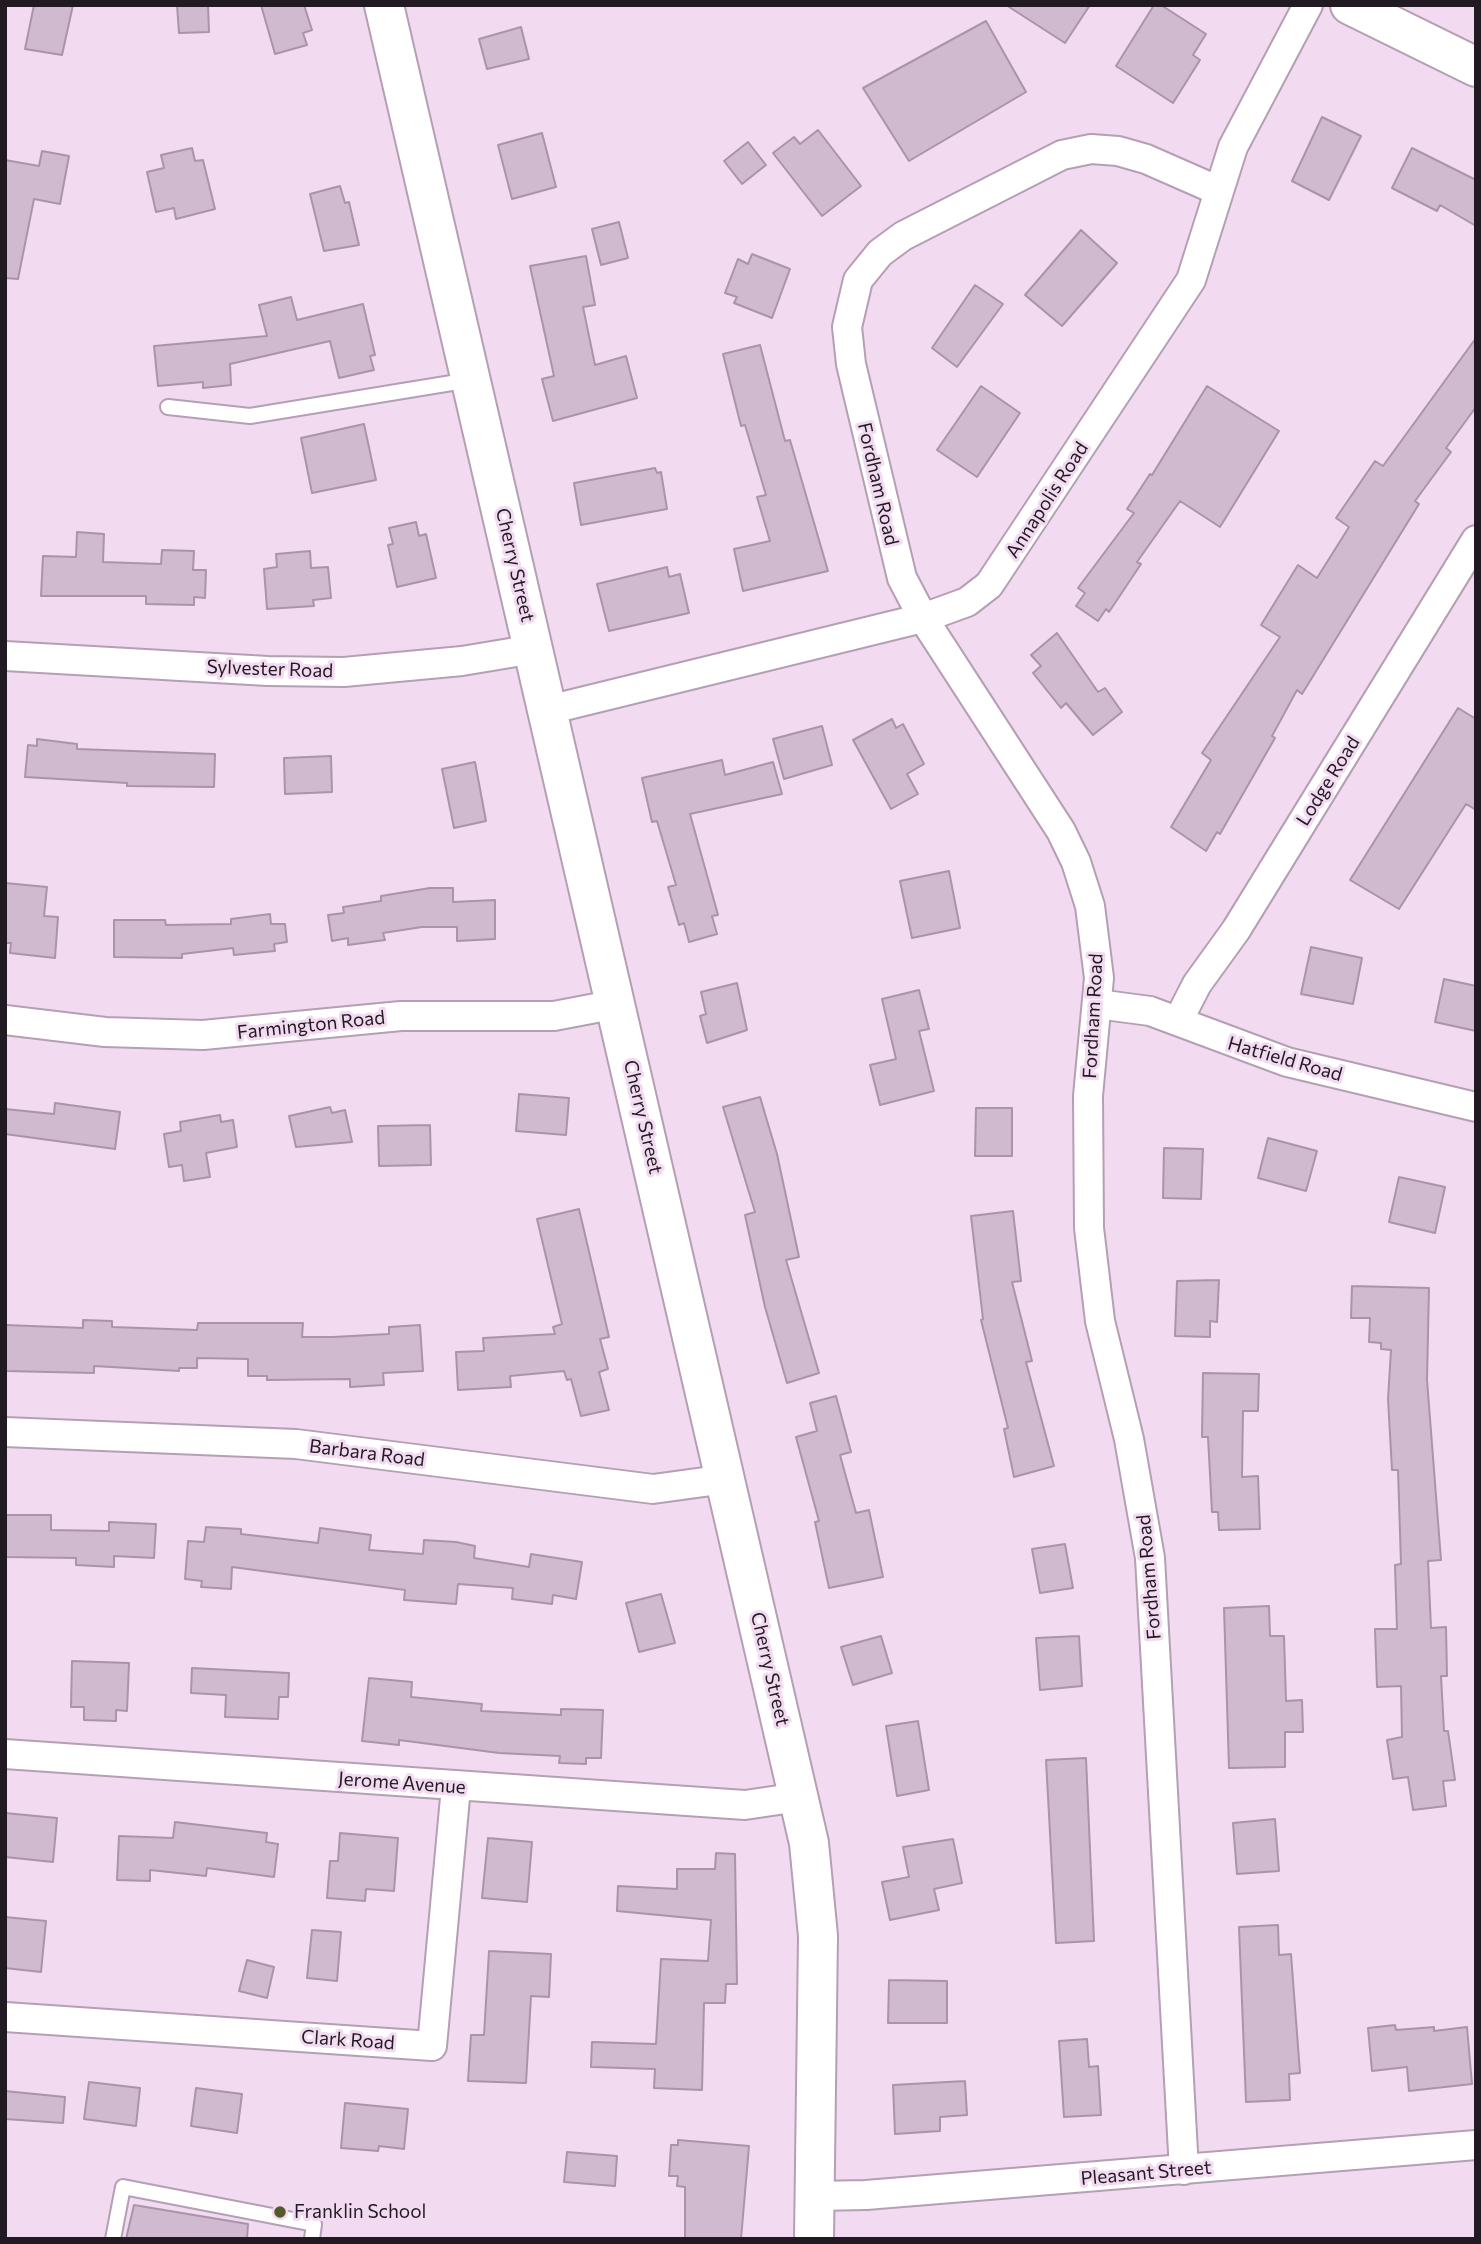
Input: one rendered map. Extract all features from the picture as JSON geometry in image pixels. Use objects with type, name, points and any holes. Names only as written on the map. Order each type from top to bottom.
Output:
[{"type":"street","name":"Cherry Street","points":[[384,5],[809,1843],[817,1913],[814,2239]]},
{"type":"street","name":"Annapolis Road","points":[[548,710],[923,618],[967,601],[999,573],[1198,267],[1240,129],[1308,5]]},
{"type":"street","points":[[1370,9],[1476,67]]},
{"type":"street","name":"Fordham Road","points":[[1184,2170],[1150,1558],[1129,1439],[1100,1321],[1089,1228],[1088,1096],[1097,1004],[1096,935],[1076,862],[1052,817],[923,618],[897,564],[848,351],[848,314],[854,291],[864,271],[880,253],[903,236],[1028,170],[1076,151],[1105,150],[1132,154],[1219,191]]},
{"type":"street","name":"Lodge Road","points":[[1178,1021],[1197,984],[1236,930],[1476,540]]},
{"type":"street","name":"Sylvester Road","points":[[5,656],[268,671],[344,672],[462,661],[534,649]]},
{"type":"street","name":"Farmington Road","points":[[5,1020],[105,1032],[203,1035],[401,1016],[554,1016],[617,1004]]},
{"type":"street","name":"Hatfield Road","points":[[1097,1004],[1150,1012],[1178,1021],[1217,1039],[1287,1062],[1476,1107]]},
{"type":"street","name":"Barbara Road","points":[[5,1432],[296,1444],[653,1489],[726,1479]]},
{"type":"street","name":"Jerome Avenue","points":[[5,1754],[745,1805],[799,1797]]},
{"type":"street","name":"Clark Road","points":[[5,2017],[432,2046],[456,1787]]},
{"type":"street","name":"Pleasant Street","points":[[815,2196],[866,2195],[1476,2145]]},
{"type":"lane","points":[[168,407],[250,416],[471,379]]},
{"type":"lane","points":[[113,2239],[123,2187],[314,2224],[312,2239]]},
{"type":"building","points":[[34,5],[73,5],[62,55],[25,49]]},
{"type":"building","points":[[177,5],[208,5],[209,32],[179,33]]},
{"type":"building","points":[[261,5],[304,5],[312,30],[303,33],[307,45],[275,54]]},
{"type":"building","points":[[1006,5],[1090,5],[1065,43]]},
{"type":"building","points":[[1154,5],[1161,5],[1206,34],[1193,55],[1200,60],[1173,103],[1116,66]]},
{"type":"building","points":[[986,21],[1026,92],[909,161],[863,88]]},
{"type":"building","points":[[521,27],[529,59],[487,69],[479,39]]},
{"type":"building","points":[[1322,117],[1361,136],[1329,200],[1292,181]]},
{"type":"building","points":[[818,130],[861,186],[822,216],[773,153],[794,137],[800,144]]},
{"type":"building","points":[[542,133],[556,187],[512,199],[498,145]]},
{"type":"building","points":[[748,142],[766,165],[742,184],[724,161]]},
{"type":"building","points":[[192,148],[195,161],[203,160],[215,209],[176,219],[174,208],[156,212],[147,172],[164,168],[161,155]]},
{"type":"building","points":[[1412,148],[1476,180],[1476,226],[1440,205],[1437,211],[1392,188]]},
{"type":"building","points":[[42,151],[69,156],[60,204],[34,199],[18,279],[5,278],[5,160],[39,166]]},
{"type":"building","points":[[340,186],[345,203],[349,202],[359,245],[324,251],[310,194]]},
{"type":"building","points":[[619,222],[628,258],[601,265],[592,229]]},
{"type":"building","points":[[1081,230],[1117,263],[1062,326],[1025,295]]},
{"type":"building","points":[[752,254],[790,269],[772,318],[734,303],[737,297],[725,293],[738,259],[748,264]]},
{"type":"building","points":[[586,256],[595,305],[583,307],[595,365],[626,356],[637,398],[553,421],[542,379],[554,376],[530,266]]},
{"type":"building","points":[[975,285],[1003,304],[957,367],[932,348]]},
{"type":"building","points":[[291,297],[297,320],[363,304],[375,355],[370,356],[374,370],[339,378],[330,341],[230,364],[231,385],[203,388],[203,382],[158,386],[154,346],[267,336],[259,305]]},
{"type":"building","points":[[1476,338],[1476,407],[1446,448],[1451,452],[1415,501],[1419,504],[1302,694],[1297,690],[1272,736],[1275,738],[1220,834],[1217,832],[1206,851],[1171,827],[1211,760],[1202,753],[1280,637],[1261,625],[1298,565],[1317,578],[1349,527],[1336,518],[1375,461],[1383,466]]},
{"type":"building","points":[[760,345],[785,441],[790,440],[828,571],[743,591],[734,549],[770,541],[757,497],[766,495],[745,425],[741,426],[723,354]]},
{"type":"building","points":[[981,386],[1020,413],[977,477],[937,450]]},
{"type":"building","points":[[1207,386],[1279,431],[1220,527],[1180,501],[1137,562],[1141,564],[1109,612],[1106,609],[1098,621],[1076,606],[1085,593],[1078,588],[1134,513],[1127,509],[1150,474],[1152,475]]},
{"type":"building","points":[[364,424],[376,480],[312,493],[301,438]]},
{"type":"building","points":[[655,468],[657,473],[661,472],[667,509],[581,525],[574,483]]},
{"type":"building","points":[[416,522],[419,536],[426,534],[436,578],[397,587],[388,545],[393,544],[389,528]]},
{"type":"building","points":[[77,532],[104,534],[103,562],[161,564],[162,550],[194,551],[193,570],[206,570],[205,598],[194,597],[194,605],[146,604],[146,596],[41,596],[43,556],[76,557]]},
{"type":"building","points":[[310,551],[311,568],[328,567],[331,598],[313,600],[314,606],[267,609],[264,569],[277,567],[276,554]]},
{"type":"building","points":[[667,567],[669,577],[680,574],[689,613],[609,631],[597,584]]},
{"type":"building","points":[[1057,633],[1098,692],[1105,688],[1122,712],[1093,735],[1066,703],[1061,708],[1033,673],[1041,666],[1031,655]]},
{"type":"building","points":[[1458,708],[1476,719],[1476,810],[1466,804],[1399,909],[1350,880]]},
{"type":"building","points":[[892,719],[896,728],[903,724],[924,764],[907,774],[918,794],[891,809],[853,740]]},
{"type":"building","points":[[822,726],[832,765],[784,779],[773,739]]},
{"type":"building","points":[[37,739],[77,744],[77,749],[215,754],[214,787],[127,786],[127,783],[25,777],[28,745],[37,746]]},
{"type":"building","points":[[331,756],[332,792],[285,794],[284,758]]},
{"type":"building","points":[[722,760],[725,775],[773,762],[782,794],[690,814],[718,915],[712,916],[717,934],[689,942],[684,923],[679,925],[668,887],[676,885],[657,821],[652,822],[642,778]]},
{"type":"building","points":[[475,762],[486,821],[454,828],[442,769]]},
{"type":"building","points":[[949,871],[960,928],[912,938],[900,881]]},
{"type":"building","points":[[5,883],[47,887],[44,916],[58,917],[55,958],[10,953],[11,943],[5,943]]},
{"type":"building","points":[[430,888],[453,888],[453,902],[495,900],[495,939],[457,941],[457,927],[422,927],[383,933],[385,940],[348,945],[348,938],[332,941],[328,915],[344,913],[343,907],[381,901],[381,896]]},
{"type":"building","points":[[270,914],[271,924],[285,924],[287,942],[274,944],[275,951],[234,955],[233,948],[182,954],[182,958],[114,957],[114,920],[165,920],[166,925],[231,924],[231,919]]},
{"type":"building","points":[[1311,947],[1362,958],[1353,1004],[1301,994]]},
{"type":"building","points":[[1444,979],[1476,986],[1476,1031],[1435,1022]]},
{"type":"building","points":[[737,983],[747,1030],[707,1043],[700,1016],[706,1014],[701,992]]},
{"type":"building","points":[[919,990],[929,1029],[919,1031],[934,1091],[880,1105],[870,1065],[896,1059],[882,999]]},
{"type":"building","points":[[519,1094],[569,1098],[566,1135],[516,1131]]},
{"type":"building","points":[[760,1097],[777,1154],[799,1257],[786,1260],[819,1373],[787,1383],[765,1307],[745,1215],[755,1212],[723,1107]]},
{"type":"building","points":[[55,1103],[120,1112],[115,1149],[5,1134],[5,1109],[54,1114]]},
{"type":"building","points":[[330,1107],[332,1113],[345,1110],[352,1142],[296,1147],[289,1116]]},
{"type":"building","points":[[976,1108],[1012,1108],[1012,1156],[975,1156]]},
{"type":"building","points":[[220,1115],[221,1122],[233,1120],[237,1147],[206,1153],[210,1177],[184,1181],[182,1165],[169,1167],[164,1134],[181,1131],[180,1122]]},
{"type":"building","points":[[430,1125],[431,1165],[379,1166],[378,1126]]},
{"type":"building","points":[[1268,1138],[1317,1151],[1306,1191],[1258,1178]]},
{"type":"building","points":[[1164,1148],[1203,1149],[1201,1199],[1163,1198]]},
{"type":"building","points":[[1399,1177],[1445,1187],[1435,1233],[1389,1222]]},
{"type":"building","points":[[579,1209],[609,1337],[600,1339],[608,1369],[599,1372],[609,1410],[581,1416],[571,1379],[567,1380],[564,1371],[510,1376],[511,1387],[458,1390],[456,1352],[484,1351],[483,1338],[555,1334],[553,1327],[562,1324],[537,1219]]},
{"type":"building","points":[[1013,1211],[1021,1281],[1012,1282],[1032,1361],[1026,1362],[1054,1466],[1014,1477],[1004,1429],[1008,1428],[981,1320],[971,1216]]},
{"type":"building","points":[[1219,1280],[1217,1322],[1210,1321],[1210,1337],[1175,1336],[1177,1281]]},
{"type":"building","points":[[1352,1286],[1429,1288],[1427,1380],[1441,1560],[1428,1561],[1431,1628],[1446,1627],[1447,1676],[1441,1676],[1444,1731],[1448,1731],[1455,1780],[1443,1781],[1446,1806],[1413,1810],[1408,1777],[1393,1779],[1387,1740],[1402,1737],[1401,1686],[1377,1687],[1375,1629],[1397,1629],[1395,1565],[1401,1564],[1398,1470],[1392,1470],[1388,1399],[1391,1350],[1381,1349],[1381,1343],[1369,1342],[1370,1318],[1351,1318]]},
{"type":"building","points":[[83,1320],[112,1321],[112,1327],[197,1330],[198,1323],[303,1323],[302,1337],[389,1334],[389,1327],[420,1325],[423,1371],[383,1373],[384,1385],[350,1387],[350,1379],[267,1380],[267,1376],[248,1376],[248,1359],[197,1358],[197,1368],[179,1368],[179,1371],[94,1366],[94,1373],[5,1371],[5,1325],[83,1328]]},
{"type":"building","points":[[1203,1373],[1259,1374],[1258,1411],[1243,1411],[1242,1477],[1258,1476],[1260,1529],[1219,1530],[1218,1512],[1212,1512],[1208,1437],[1202,1437]]},
{"type":"building","points":[[836,1396],[851,1452],[840,1455],[856,1513],[869,1510],[883,1577],[829,1588],[815,1522],[819,1521],[796,1437],[817,1431],[810,1403]]},
{"type":"building","points":[[5,1515],[51,1515],[51,1530],[109,1531],[109,1522],[156,1524],[154,1558],[114,1556],[114,1567],[76,1565],[76,1558],[5,1557]]},
{"type":"building","points":[[206,1527],[241,1529],[241,1534],[318,1543],[320,1528],[371,1535],[369,1550],[423,1554],[424,1540],[456,1542],[475,1546],[474,1558],[529,1567],[531,1554],[582,1562],[576,1599],[553,1595],[552,1604],[512,1599],[513,1588],[458,1584],[456,1604],[404,1600],[405,1590],[232,1567],[231,1589],[201,1587],[202,1581],[185,1579],[188,1541],[204,1542]]},
{"type":"building","points":[[1065,1544],[1073,1588],[1040,1593],[1032,1549]]},
{"type":"building","points":[[661,1594],[675,1643],[639,1652],[626,1603]]},
{"type":"building","points":[[1269,1606],[1270,1636],[1284,1636],[1286,1701],[1302,1700],[1303,1732],[1285,1732],[1285,1767],[1229,1768],[1224,1608]]},
{"type":"building","points":[[881,1636],[892,1673],[853,1685],[841,1647]]},
{"type":"building","points":[[1079,1636],[1082,1686],[1040,1690],[1036,1638]]},
{"type":"building","points":[[72,1661],[129,1663],[127,1711],[116,1710],[116,1721],[84,1720],[84,1707],[71,1707]]},
{"type":"building","points":[[192,1668],[289,1673],[288,1697],[279,1697],[278,1719],[225,1717],[226,1695],[191,1693]]},
{"type":"building","points":[[369,1678],[412,1682],[411,1697],[482,1704],[481,1711],[561,1715],[561,1709],[603,1710],[601,1758],[586,1758],[586,1764],[559,1763],[560,1756],[499,1753],[399,1740],[399,1745],[362,1741]]},
{"type":"building","points":[[918,1721],[929,1790],[897,1796],[886,1726]]},
{"type":"building","points":[[1086,1758],[1094,1941],[1056,1943],[1046,1760]]},
{"type":"building","points":[[5,1813],[57,1818],[53,1862],[5,1857]]},
{"type":"building","points":[[1275,1819],[1279,1871],[1237,1874],[1233,1823]]},
{"type":"building","points":[[175,1822],[267,1833],[266,1842],[278,1844],[274,1877],[207,1868],[206,1876],[150,1870],[150,1881],[117,1880],[119,1836],[173,1838]]},
{"type":"building","points":[[340,1833],[398,1838],[394,1891],[366,1889],[365,1901],[327,1898],[330,1861],[338,1861]]},
{"type":"building","points":[[488,1838],[532,1842],[527,1902],[482,1898]]},
{"type":"building","points":[[953,1839],[962,1883],[934,1889],[939,1910],[890,1920],[882,1882],[909,1877],[903,1847]]},
{"type":"building","points":[[716,1853],[735,1854],[737,1984],[726,1984],[725,2003],[704,2003],[702,2090],[654,2088],[655,2069],[591,2067],[592,2042],[656,2044],[661,1959],[708,1961],[711,1920],[617,1911],[618,1886],[677,1889],[677,1869],[715,1869]]},
{"type":"building","points":[[5,1917],[46,1921],[41,1972],[5,1968]]},
{"type":"building","points":[[1278,1925],[1279,1955],[1291,1954],[1300,2073],[1289,2074],[1290,2100],[1246,2102],[1239,1927]]},
{"type":"building","points":[[312,1930],[341,1932],[337,1981],[307,1978]]},
{"type":"building","points":[[489,1951],[551,1954],[549,1997],[531,1996],[526,2083],[468,2081],[471,2035],[484,2035]]},
{"type":"building","points":[[247,1960],[274,1967],[267,1998],[239,1991]]},
{"type":"building","points":[[889,1980],[947,1981],[947,2023],[888,2023]]},
{"type":"building","points":[[1395,2025],[1396,2030],[1434,2027],[1434,2031],[1467,2027],[1472,2084],[1409,2091],[1407,2067],[1372,2071],[1368,2028]]},
{"type":"building","points":[[1087,2039],[1089,2067],[1098,2066],[1101,2115],[1064,2117],[1059,2041]]},
{"type":"building","points":[[965,2081],[967,2115],[940,2117],[940,2131],[895,2134],[893,2085]]},
{"type":"building","points":[[89,2082],[140,2088],[136,2126],[84,2119]]},
{"type":"building","points":[[196,2088],[242,2094],[237,2133],[191,2126]]},
{"type":"building","points":[[5,2091],[65,2097],[63,2123],[5,2119]]},
{"type":"building","points":[[345,2103],[408,2109],[404,2149],[379,2146],[378,2151],[341,2148]]},
{"type":"building","points":[[678,2140],[749,2146],[741,2239],[685,2239],[685,2187],[677,2186],[678,2176],[669,2176],[671,2145],[678,2145]]},
{"type":"building","points":[[567,2152],[617,2156],[615,2186],[564,2182]]},
{"type":"building","points":[[134,2205],[248,2224],[247,2239],[126,2239]]},
{"type":"place","name":"Franklin School","points":[[280,2212]]}]
